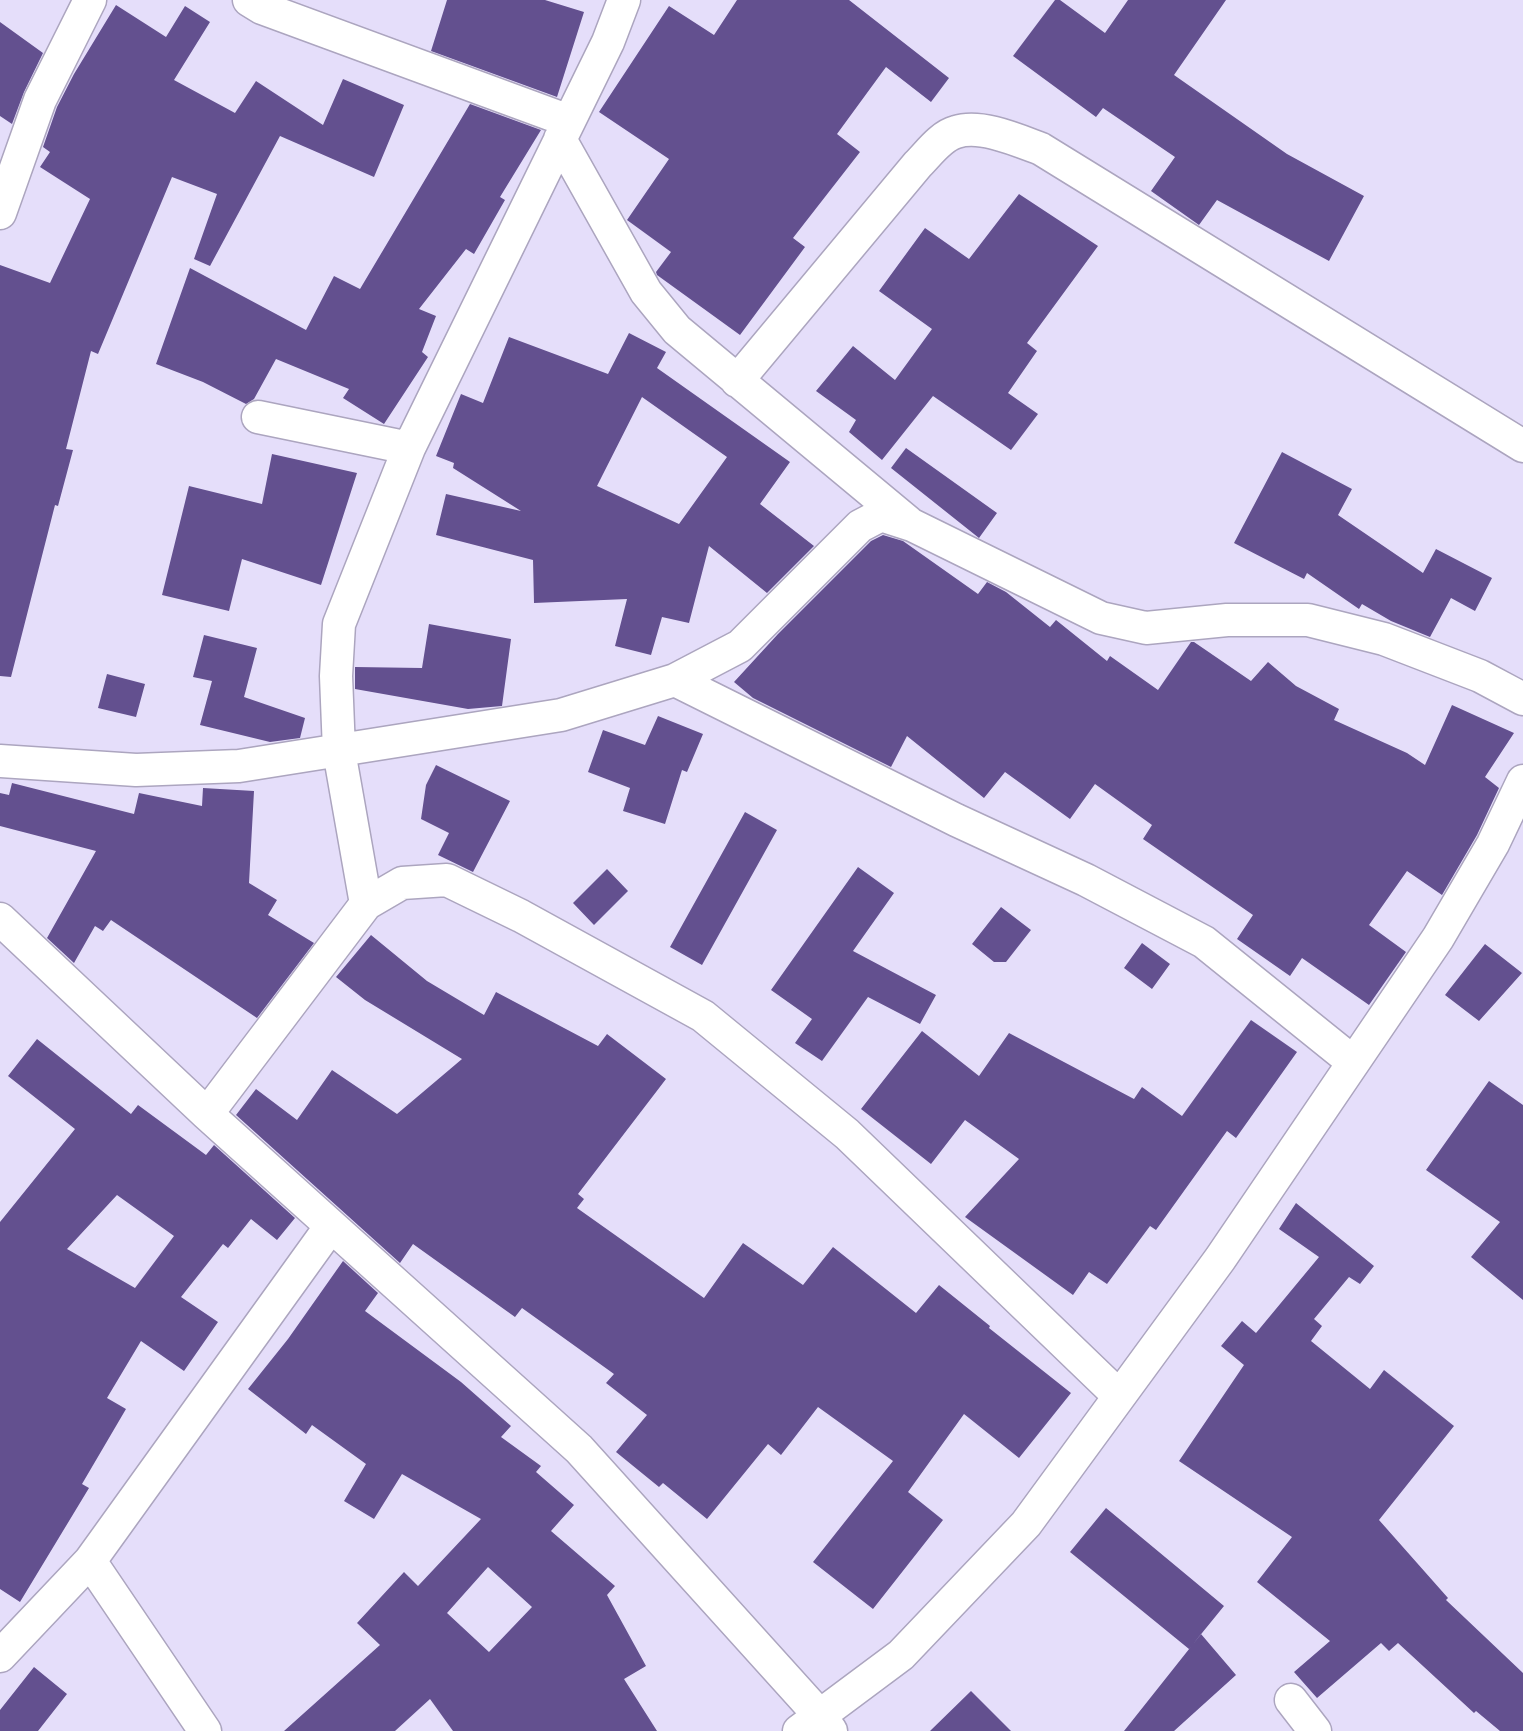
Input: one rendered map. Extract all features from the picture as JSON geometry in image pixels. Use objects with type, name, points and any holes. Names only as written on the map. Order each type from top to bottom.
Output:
[{"type":"street","points":[[0,213],[40,100],[90,0]]},
{"type":"street","points":[[249,0],[262,8],[564,130],[646,292],[677,330],[912,525]]},
{"type":"street","points":[[366,904],[339,751],[336,676],[340,624],[409,448],[608,42],[624,0]]},
{"type":"street","points":[[737,381],[918,164],[941,141],[956,132],[976,131],[1003,134],[1041,149],[1523,446]]},
{"type":"street","points":[[258,417],[409,448]]},
{"type":"street","points":[[0,761],[136,770],[239,766],[561,715],[675,680],[740,646],[860,526],[881,515],[912,525],[1101,618],[1146,628],[1227,620],[1308,621],[1384,639],[1480,676],[1523,699]]},
{"type":"street","points":[[675,680],[944,814],[1086,880],[1204,942],[1353,1062]]},
{"type":"street","points":[[0,919],[207,1114],[579,1449],[817,1726],[901,1656],[1026,1524],[1220,1259],[1438,937],[1493,844],[1523,780]]},
{"type":"street","points":[[207,1114],[366,904],[402,883],[447,880],[521,916],[703,1016],[847,1134],[1119,1396]]},
{"type":"street","points":[[0,1656],[90,1561],[331,1226]]},
{"type":"street","points":[[90,1561],[205,1731]]},
{"type":"street","points":[[1291,1700],[1315,1731]]},
{"type":"building","points":[[447,0],[545,0],[584,12],[557,97],[431,51]]},
{"type":"building","points":[[737,0],[849,0],[949,78],[931,102],[886,67],[837,134],[860,152],[793,238],[805,247],[740,335],[657,275],[656,272],[671,252],[627,220],[669,159],[599,112],[669,6],[714,35]]},
{"type":"building","points":[[1055,0],[1060,0],[1105,33],[1128,0],[1226,0],[1174,75],[1287,154],[1364,196],[1329,261],[1217,200],[1199,225],[1151,191],[1175,157],[1103,108],[1096,117],[1013,56]]},
{"type":"building","points":[[116,5],[166,37],[185,6],[210,22],[174,80],[235,113],[256,81],[323,125],[343,79],[404,105],[374,177],[280,136],[210,266],[194,259],[217,194],[172,177],[98,354],[91,351],[66,449],[73,450],[58,506],[55,505],[11,677],[0,676],[0,265],[50,283],[90,199],[40,167],[50,152],[43,147],[57,107]]},
{"type":"building","points":[[0,22],[43,53],[12,124],[0,116]]},
{"type":"building","points":[[470,104],[541,130],[500,197],[505,200],[474,254],[466,249],[419,309],[436,316],[422,352],[428,357],[384,424],[343,398],[349,389],[276,359],[254,399],[246,404],[203,382],[156,364],[190,268],[306,330],[334,276],[360,289]]},
{"type":"building","points":[[1019,194],[1098,246],[1027,343],[1037,351],[1008,393],[1038,414],[1011,450],[933,396],[882,460],[849,432],[856,420],[816,391],[853,346],[895,380],[932,329],[879,291],[925,228],[969,259]]},
{"type":"building","points":[[629,333],[666,352],[657,368],[790,462],[760,504],[814,546],[767,593],[709,546],[689,623],[662,617],[651,655],[615,646],[627,599],[534,603],[533,560],[436,535],[446,494],[521,511],[453,468],[454,463],[436,456],[461,394],[483,403],[509,337],[608,374]],"holes":[[[642,397],[727,457],[679,524],[597,486]]]},
{"type":"building","points":[[906,448],[997,513],[979,538],[891,468]]},
{"type":"building","points":[[1282,452],[1352,489],[1338,515],[1423,573],[1436,549],[1492,578],[1475,611],[1451,598],[1430,637],[1391,621],[1362,604],[1359,609],[1307,573],[1304,579],[1234,543]]},
{"type":"building","points":[[272,454],[357,473],[321,585],[242,559],[229,611],[162,595],[189,486],[262,504]]},
{"type":"building","points":[[883,535],[903,541],[978,594],[987,582],[1006,592],[1050,627],[1056,620],[1107,661],[1110,656],[1158,690],[1191,642],[1194,642],[1251,681],[1268,662],[1296,686],[1339,709],[1334,720],[1407,753],[1425,765],[1452,705],[1514,733],[1485,777],[1499,788],[1477,835],[1442,895],[1407,871],[1369,925],[1406,952],[1369,1005],[1302,958],[1290,976],[1237,939],[1253,915],[1143,839],[1152,825],[1095,784],[1070,819],[1005,772],[984,798],[907,736],[891,767],[753,698],[734,682],[871,541]]},
{"type":"building","points":[[429,624],[511,639],[502,706],[468,709],[355,689],[355,667],[422,668]]},
{"type":"building","points":[[204,635],[257,648],[244,697],[305,718],[300,738],[270,742],[200,725],[212,681],[193,677]]},
{"type":"building","points":[[107,674],[145,684],[136,717],[98,708]]},
{"type":"building","points":[[658,716],[703,734],[687,772],[682,770],[665,824],[623,811],[630,788],[588,772],[603,730],[645,745]]},
{"type":"building","points":[[436,765],[510,801],[473,872],[438,855],[449,833],[421,819],[426,785]]},
{"type":"building","points":[[12,783],[134,814],[139,793],[202,806],[203,788],[254,791],[249,883],[277,900],[268,915],[314,943],[257,1018],[111,920],[103,931],[95,926],[74,963],[47,938],[96,851],[0,826],[0,793],[9,795]]},
{"type":"building","points":[[745,812],[777,830],[702,965],[670,947]]},
{"type":"building","points":[[858,867],[894,893],[853,951],[936,995],[920,1024],[868,997],[822,1061],[795,1043],[812,1019],[771,990]]},
{"type":"building","points":[[607,869],[628,891],[594,925],[573,903]]},
{"type":"building","points":[[1001,907],[1031,930],[1006,962],[994,962],[972,944]]},
{"type":"building","points":[[371,935],[427,981],[484,1015],[496,992],[598,1046],[607,1034],[666,1079],[578,1194],[584,1199],[577,1208],[704,1298],[743,1243],[803,1285],[833,1247],[916,1313],[939,1285],[1071,1393],[1019,1458],[964,1414],[908,1492],[943,1520],[873,1609],[813,1562],[893,1461],[818,1407],[781,1455],[768,1444],[707,1519],[663,1483],[659,1487],[616,1452],[647,1415],[606,1383],[614,1374],[522,1308],[515,1317],[413,1244],[400,1263],[236,1115],[256,1089],[297,1120],[332,1070],[397,1114],[462,1059],[365,1000],[336,977]]},
{"type":"building","points":[[1142,943],[1170,964],[1152,989],[1124,968]]},
{"type":"building","points":[[1485,944],[1522,973],[1479,1021],[1445,995]]},
{"type":"building","points":[[1251,1020],[1297,1052],[1236,1138],[1227,1131],[1156,1230],[1150,1226],[1107,1284],[1089,1272],[1073,1295],[965,1217],[1019,1159],[965,1120],[931,1164],[861,1109],[922,1031],[979,1076],[1009,1033],[1134,1099],[1142,1087],[1182,1116]]},
{"type":"building","points":[[37,1039],[131,1114],[138,1105],[206,1155],[214,1145],[295,1218],[277,1240],[251,1219],[228,1248],[223,1244],[181,1297],[218,1322],[184,1371],[141,1341],[107,1398],[126,1409],[82,1484],[89,1488],[20,1602],[0,1589],[0,1222],[75,1129],[8,1076]],"holes":[[[117,1195],[174,1236],[135,1288],[67,1249]]]},
{"type":"building","points":[[1489,1081],[1523,1105],[1523,1300],[1471,1257],[1500,1222],[1426,1170]]},
{"type":"building","points":[[1296,1203],[1374,1266],[1360,1284],[1349,1277],[1314,1319],[1322,1326],[1311,1341],[1370,1389],[1384,1370],[1454,1426],[1379,1520],[1448,1598],[1446,1600],[1523,1673],[1523,1731],[1500,1731],[1476,1711],[1474,1713],[1398,1643],[1389,1651],[1381,1643],[1317,1698],[1294,1672],[1330,1641],[1257,1582],[1292,1537],[1179,1461],[1244,1365],[1221,1346],[1242,1321],[1256,1333],[1319,1257],[1279,1229]]},
{"type":"building","points":[[343,1261],[378,1293],[365,1311],[461,1382],[511,1426],[501,1437],[541,1466],[536,1472],[574,1505],[551,1531],[615,1586],[607,1595],[646,1666],[624,1679],[657,1731],[453,1731],[430,1699],[395,1731],[284,1731],[380,1645],[357,1623],[404,1572],[418,1586],[481,1519],[402,1474],[374,1519],[344,1501],[366,1464],[312,1425],[306,1434],[248,1389],[288,1339]],"holes":[[[488,1567],[532,1607],[489,1652],[447,1613]]]},
{"type":"building","points":[[1106,1508],[1224,1606],[1189,1649],[1070,1552]]},
{"type":"building","points":[[1201,1634],[1236,1675],[1174,1731],[1124,1731]]},
{"type":"building","points":[[34,1667],[67,1694],[38,1731],[0,1731],[0,1710]]},
{"type":"building","points":[[971,1691],[1011,1731],[930,1731]]}]
